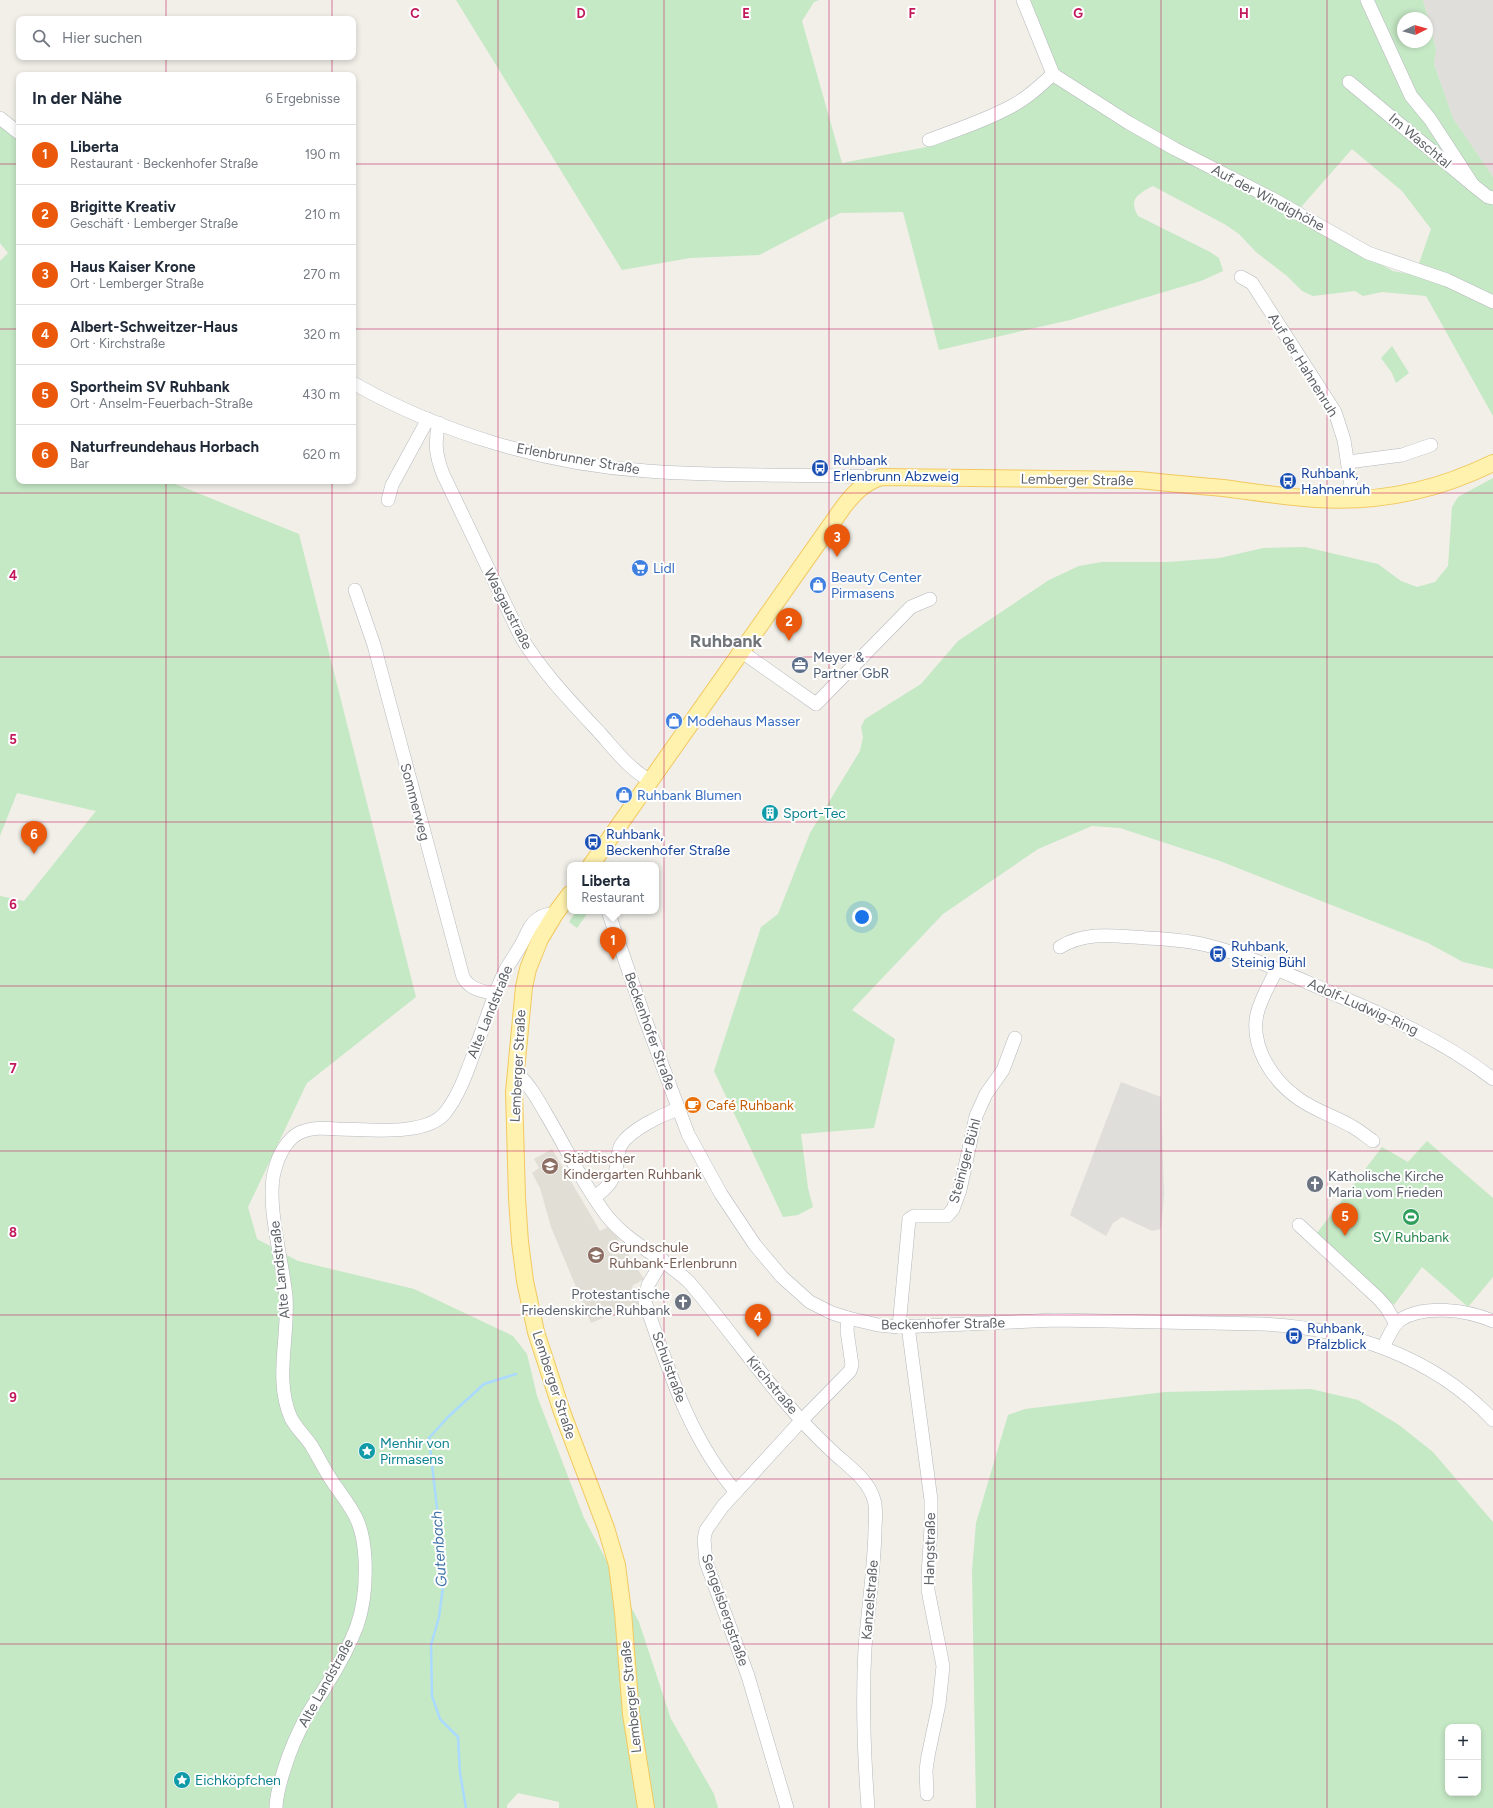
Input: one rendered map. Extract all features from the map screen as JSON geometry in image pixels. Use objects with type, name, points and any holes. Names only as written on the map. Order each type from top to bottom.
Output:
[{"type":"main road","name":"Lemberger Straße","points":[[593,862],[857,490],[865,484],[881,477],[1138,480],[1317,499],[1353,499],[1404,493],[1440,484],[1473,473],[1493,463]]},
{"type":"main road","name":"Lemberger Straße","points":[[567,898],[555,914],[537,946],[526,975],[520,1014],[514,1092],[517,1198],[525,1281],[536,1332],[552,1384],[606,1528],[617,1565],[623,1612],[631,1714],[646,1808]]},
{"type":"street","points":[[929,140],[978,122],[1012,106],[1026,97],[1053,74],[1023,0]]},
{"type":"street","points":[[1367,0],[1411,96],[1430,119],[1473,185]]},
{"type":"street","name":"Auf der Windighöhe","points":[[1053,74],[1129,123],[1175,149],[1270,198],[1368,253],[1384,260],[1447,280],[1493,302]]},
{"type":"street","name":"Im Waschtal","points":[[1349,82],[1473,185],[1488,197],[1493,198]]},
{"type":"street","points":[[0,118],[16,131]]},
{"type":"street","name":"Auf der Hahnenruh","points":[[1241,277],[1252,283],[1326,396],[1339,424],[1348,462],[1353,499]]},
{"type":"street","name":"Erlenbrunner Straße","points":[[356,384],[433,421],[513,448],[551,457],[606,466],[682,473],[881,477]]},
{"type":"street","points":[[388,500],[392,485],[433,421]]},
{"type":"street","name":"Wasgaustraße","points":[[433,421],[437,458],[442,474],[520,635],[535,659],[633,770],[651,781]]},
{"type":"street","points":[[1348,462],[1402,455],[1431,445]]},
{"type":"street","points":[[839,476],[857,490]]},
{"type":"street","name":"Sommerweg","points":[[355,590],[374,645],[463,977],[467,984],[472,988],[496,994]]},
{"type":"street","points":[[742,652],[816,704],[911,607],[930,599]]},
{"type":"street","name":"Alte Landstraße","points":[[276,1808],[276,1798],[297,1734],[345,1653],[357,1624],[361,1610],[365,1564],[360,1524],[353,1510],[334,1484],[309,1442],[292,1421],[286,1404],[282,1373],[286,1321],[286,1297],[273,1205],[273,1174],[277,1160],[286,1146],[299,1133],[310,1130],[323,1128],[398,1129],[423,1126],[438,1119],[448,1109],[457,1094],[506,969],[532,924],[543,916],[555,914]]},
{"type":"street","name":"Beckenhofer Straße","points":[[609,914],[688,1134],[721,1194],[767,1260],[782,1277],[810,1302],[832,1313],[878,1325],[904,1326],[1056,1320],[1262,1324],[1320,1331],[1345,1336],[1384,1347]]},
{"type":"street","name":"Adolf-Ludwig-Ring","points":[[1060,947],[1071,941],[1093,936],[1170,940],[1205,945],[1231,952],[1277,969],[1389,1017],[1457,1053],[1493,1079]]},
{"type":"street","points":[[1277,969],[1257,1014],[1256,1034],[1262,1054],[1275,1076],[1292,1093],[1312,1107],[1354,1127],[1373,1142]]},
{"type":"street","name":"Steiniger Bühl","points":[[904,1326],[909,1219],[914,1216],[947,1216],[952,1209],[960,1190],[976,1116],[986,1094],[1003,1070],[1015,1038]]},
{"type":"street","points":[[516,1072],[531,1088],[594,1198],[606,1216],[619,1229],[663,1260]]},
{"type":"street","points":[[594,1198],[608,1188],[617,1166],[619,1150],[624,1141],[642,1127],[663,1115],[678,1109]]},
{"type":"street","points":[[1299,1226],[1378,1298],[1386,1307],[1396,1324]]},
{"type":"street","name":"Kirchstraße","points":[[663,1260],[690,1282],[801,1421]]},
{"type":"street","name":"Schulstraße","points":[[663,1260],[648,1286],[645,1302],[688,1418],[704,1447],[736,1492]]},
{"type":"street","points":[[1493,1321],[1472,1313],[1443,1310],[1417,1314],[1400,1320],[1396,1324],[1384,1347],[1404,1355],[1428,1368],[1471,1400],[1493,1420]]},
{"type":"street","name":"Sengelsbergstraße","points":[[787,1808],[748,1676],[713,1582],[705,1554],[704,1539],[706,1530],[723,1506],[852,1368],[848,1318]]},
{"type":"street","name":"Hangstraße","points":[[904,1326],[930,1500],[931,1527],[928,1590],[943,1666],[939,1704],[926,1770],[927,1794]]},
{"type":"street","name":"Kanzelstraße","points":[[801,1421],[867,1485],[874,1501],[874,1555],[865,1649],[863,1693],[868,1808]]},
{"type":"shaded area","points":[[1423,0],[1493,0],[1493,177],[1453,118],[1434,64],[1436,49],[1433,38],[1433,12],[1426,12]]},
{"type":"shaded area","points":[[1121,1082],[1161,1097],[1164,1195],[1161,1229],[1152,1231],[1122,1217],[1113,1223],[1106,1236],[1070,1215]]},
{"type":"shaded area","name":"Grundschule Ruhbank-Erlenbrunn","points":[[552,1149],[600,1231],[610,1226],[644,1279],[632,1286],[640,1303],[591,1323],[551,1227],[540,1188],[532,1173],[539,1168],[534,1159]]},
{"type":"green space","points":[[456,0],[819,0],[814,2],[802,21],[842,163],[932,146],[994,122],[1055,71],[1025,0],[1423,0],[1426,12],[1397,12],[1397,48],[1433,48],[1433,38],[1436,49],[1434,64],[1453,118],[1493,177],[1493,416],[1426,296],[1382,292],[1363,296],[1355,291],[1313,296],[1302,291],[1287,276],[1256,252],[1239,234],[1226,225],[1153,186],[1139,195],[1134,201],[1135,210],[1138,216],[1210,252],[1219,258],[1223,271],[1201,281],[1070,320],[939,350],[903,212],[840,213],[759,255],[690,258],[622,270]],"holes":[[[1352,149],[1402,191],[1431,229],[1415,275],[1393,271],[1296,219],[1302,206]]]},
{"type":"green space","points":[[0,126],[16,139],[16,484],[175,484],[299,534],[416,997],[307,1083],[248,1207],[257,1239],[298,1261],[414,1289],[513,1336],[527,1354],[537,1396],[584,1518],[639,1622],[671,1719],[714,1794],[718,1808],[559,1808],[559,1802],[518,1793],[507,1805],[507,1808],[0,1808],[0,896],[24,901],[96,811],[17,793],[0,836],[0,261],[8,253],[0,243]]},
{"type":"green space","points":[[1392,346],[1409,373],[1396,383],[1392,373],[1381,358]]},
{"type":"green space","points":[[1493,478],[1493,969],[1463,962],[1428,943],[1220,861],[1120,828],[1092,826],[1038,849],[943,914],[852,1010],[895,1039],[874,1128],[801,1134],[808,1188],[813,1207],[798,1215],[783,1217],[714,1071],[761,927],[778,914],[810,833],[860,751],[863,737],[861,727],[865,719],[921,684],[958,641],[1049,580],[1079,566],[1102,562],[1168,562],[1220,558],[1263,548],[1305,547],[1378,564],[1401,581],[1417,587],[1435,582],[1448,566],[1452,507],[1458,497]]},
{"type":"green space","points":[[574,914],[587,914],[577,928],[569,922]]},
{"type":"green space","name":"SV Ruhbank","points":[[1427,1141],[1493,1198],[1493,1277],[1468,1307],[1422,1267],[1394,1305],[1314,1237],[1382,1147],[1408,1162]]},
{"type":"green space","points":[[1311,1389],[1358,1400],[1399,1425],[1433,1452],[1493,1522],[1493,1808],[976,1808],[972,1571],[976,1523],[1008,1415],[1025,1409],[1165,1392]]},
{"type":"waterway","name":"Gutenbach","points":[[466,1808],[460,1773],[458,1737],[440,1719],[432,1696],[431,1645],[439,1617],[443,1587],[443,1561],[429,1438],[448,1417],[484,1384],[516,1374]]},
{"type":"place","name":"Ruhbank Erlenbrunn Abzweig","points":[[820,468]]},
{"type":"place","name":"Ruhbank, Hahnenruh","points":[[1288,481]]},
{"type":"place","name":"Haus Kaiser Krone","points":[[837,557]]},
{"type":"place","name":"Lidl","points":[[640,568]]},
{"type":"place","name":"Beauty Center Pirmasens","points":[[818,585]]},
{"type":"place","name":"Brigitte Kreativ","points":[[789,641]]},
{"type":"place","name":"Meyer & Partner GbR","points":[[800,665]]},
{"type":"place","name":"Modehaus Masser","points":[[674,721]]},
{"type":"place","name":"Ruhbank Blumen","points":[[624,795]]},
{"type":"place","name":"Sport-Tec","points":[[770,813]]},
{"type":"place","name":"Ruhbank, Beckenhofer Straße","points":[[593,842]]},
{"type":"place","name":"Naturfreundehaus Horbach","points":[[34,854]]},
{"type":"place","name":"Ruhbank, Steinig Bühl","points":[[1218,954]]},
{"type":"place","name":"Liberta","points":[[613,960]]},
{"type":"place","name":"Café Ruhbank","points":[[693,1105]]},
{"type":"place","name":"Städtischer Kindergarten Ruhbank","points":[[550,1166]]},
{"type":"place","name":"Katholische Kirche Maria vom Frieden","points":[[1315,1184]]},
{"type":"place","name":"SV Ruhbank","points":[[1411,1217]]},
{"type":"place","name":"Sportheim SV Ruhbank","points":[[1345,1236]]},
{"type":"place","name":"Grundschule Ruhbank-Erlenbrunn","points":[[596,1255]]},
{"type":"place","name":"Protestantische Friedenskirche Ruhbank","points":[[683,1302]]},
{"type":"place","name":"Ruhbank, Pfalzblick","points":[[1294,1336]]},
{"type":"place","name":"Albert-Schweitzer-Haus","points":[[758,1337]]},
{"type":"place","name":"Menhir von Pirmasens","points":[[367,1451]]},
{"type":"place","name":"Eichköpfchen","points":[[182,1780]]},
{"type":"district","name":"Ruhbank","points":[[726,641]]}]
